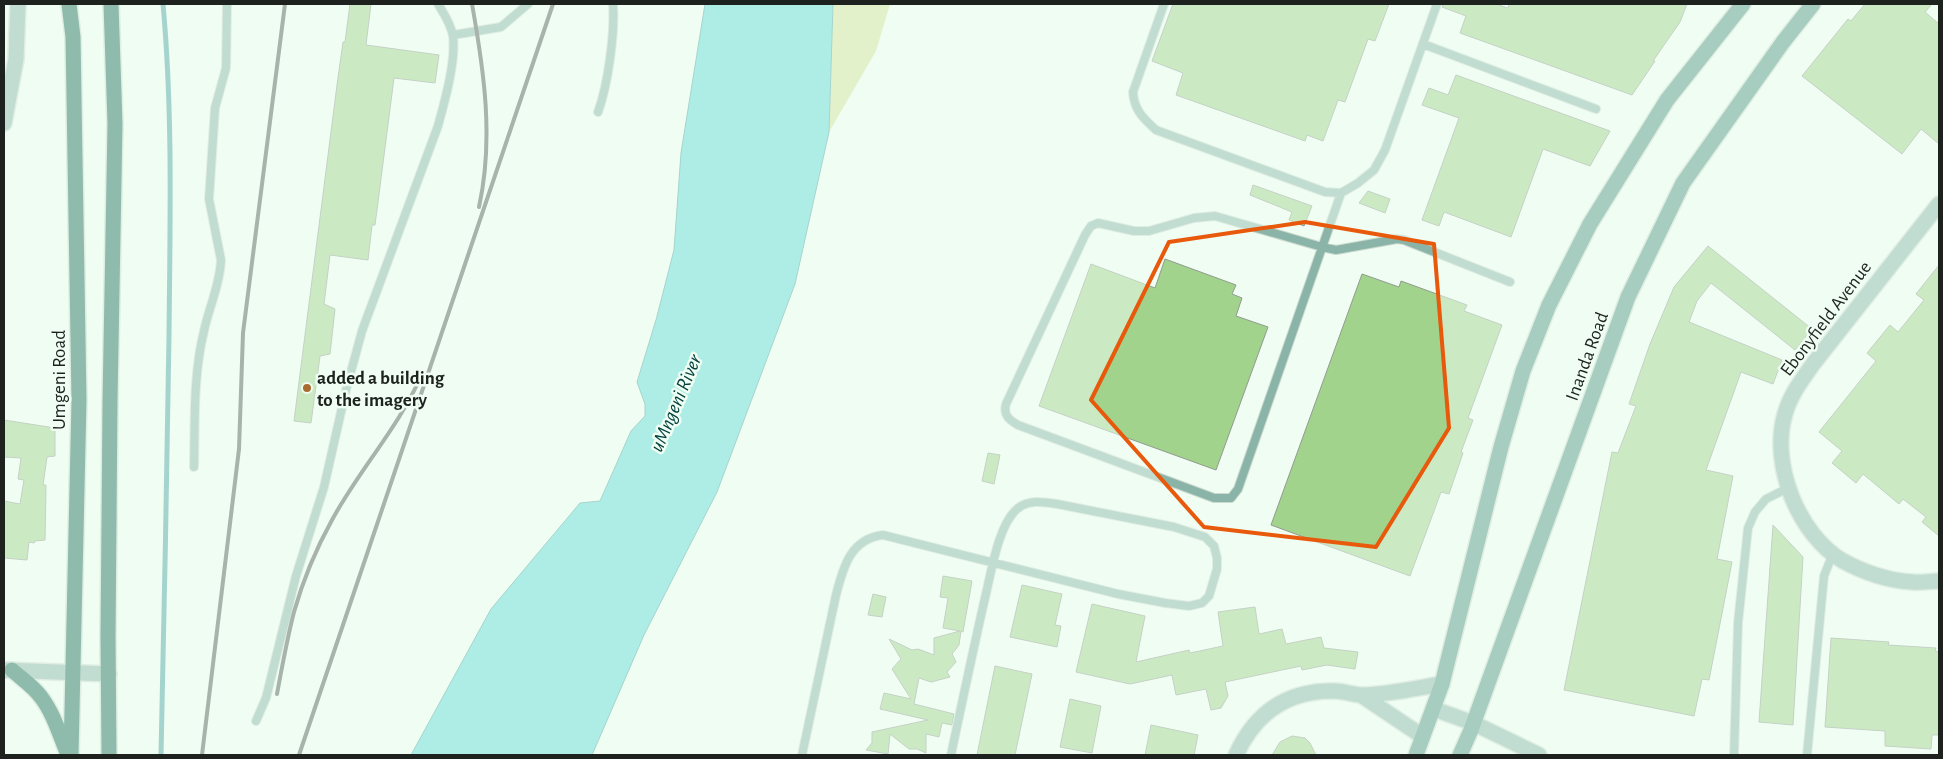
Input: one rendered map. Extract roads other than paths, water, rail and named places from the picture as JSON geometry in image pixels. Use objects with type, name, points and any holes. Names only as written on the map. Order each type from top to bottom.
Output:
[{"type":"highway","name":"Umgeni Road","points":[[69,4],[73,37],[79,400],[71,755]]},
{"type":"highway","points":[[109,755],[110,412],[115,124],[111,4]]},
{"type":"highway","points":[[8,670],[32,687],[41,698],[49,710],[68,755]]},
{"type":"main road","points":[[1416,755],[1442,684],[1501,447],[1523,371],[1549,305],[1590,224],[1667,100],[1744,4]]},
{"type":"main road","name":"Inanda Road","points":[[1460,755],[1628,297],[1683,183],[1783,42],[1813,4]]},
{"type":"street","points":[[4,119],[18,4]]},
{"type":"street","name":"Ebonyfield Avenue","points":[[1939,204],[1813,364],[1794,391],[1784,414],[1780,444],[1784,475],[1792,501],[1804,521],[1822,544],[1842,560],[1887,578],[1912,582],[1939,581]]},
{"type":"street","points":[[8,670],[109,674]]},
{"type":"street","points":[[1236,755],[1253,724],[1266,712],[1283,702],[1310,692],[1337,691],[1361,695],[1442,684]]},
{"type":"street","points":[[1361,695],[1422,736]]},
{"type":"street","points":[[1434,709],[1473,722],[1539,755]]},
{"type":"lane","points":[[194,467],[197,375],[204,332],[216,293],[221,268],[209,199],[216,108],[226,68],[227,4]]},
{"type":"lane","points":[[256,721],[266,698],[293,585],[324,487],[346,390],[362,331],[438,126],[448,93],[452,35],[448,22],[438,4]]},
{"type":"lane","points":[[598,112],[603,99],[613,30],[613,4]]},
{"type":"lane","points":[[1164,4],[1133,92],[1134,102],[1140,116],[1156,130],[1325,192],[1341,192],[1358,183],[1374,170],[1385,150],[1437,4]]},
{"type":"lane","points":[[452,35],[501,27],[525,6]]},
{"type":"lane","points":[[1423,44],[1596,109]]},
{"type":"lane","points":[[1341,192],[1322,247],[1238,489],[1231,498],[1214,498],[1018,425],[1010,421],[1006,416],[1004,409],[1006,404],[1087,230],[1095,224],[1103,223],[1134,231],[1149,231],[1204,216],[1215,216],[1322,247],[1336,250],[1397,239],[1404,240],[1510,282]]},
{"type":"lane","points":[[1734,755],[1738,623],[1748,528],[1755,512],[1766,499],[1788,488]]},
{"type":"lane","points":[[802,755],[842,573],[852,552],[871,536],[883,535],[994,562],[1118,594],[1189,606],[1202,603],[1210,596],[1217,569],[1214,546],[1205,536],[1174,527],[1042,501],[1030,502],[1017,508],[1005,527],[994,562],[971,659],[952,755]]},
{"type":"lane","points":[[1807,755],[1824,576],[1833,553]]},
{"type":"water","name":"uMngeni River","points":[[705,4],[833,4],[829,132],[795,284],[717,492],[644,635],[592,755],[411,755],[491,609],[580,503],[600,501],[631,431],[645,416],[645,404],[637,382],[656,320],[674,250],[681,153]]},
{"type":"waterway","points":[[161,755],[170,211],[170,128],[163,4]]},
{"type":"railway","points":[[202,755],[239,449],[243,333],[285,4]]},
{"type":"railway","points":[[472,4],[480,54],[487,131],[486,156],[479,207]]},
{"type":"railway","points":[[299,755],[553,4]]},
{"type":"railway","points":[[277,694],[294,612],[315,553],[354,484],[402,412],[422,374]]},
{"type":"place","name":"added a building to the imagery","points":[[307,388]]}]
